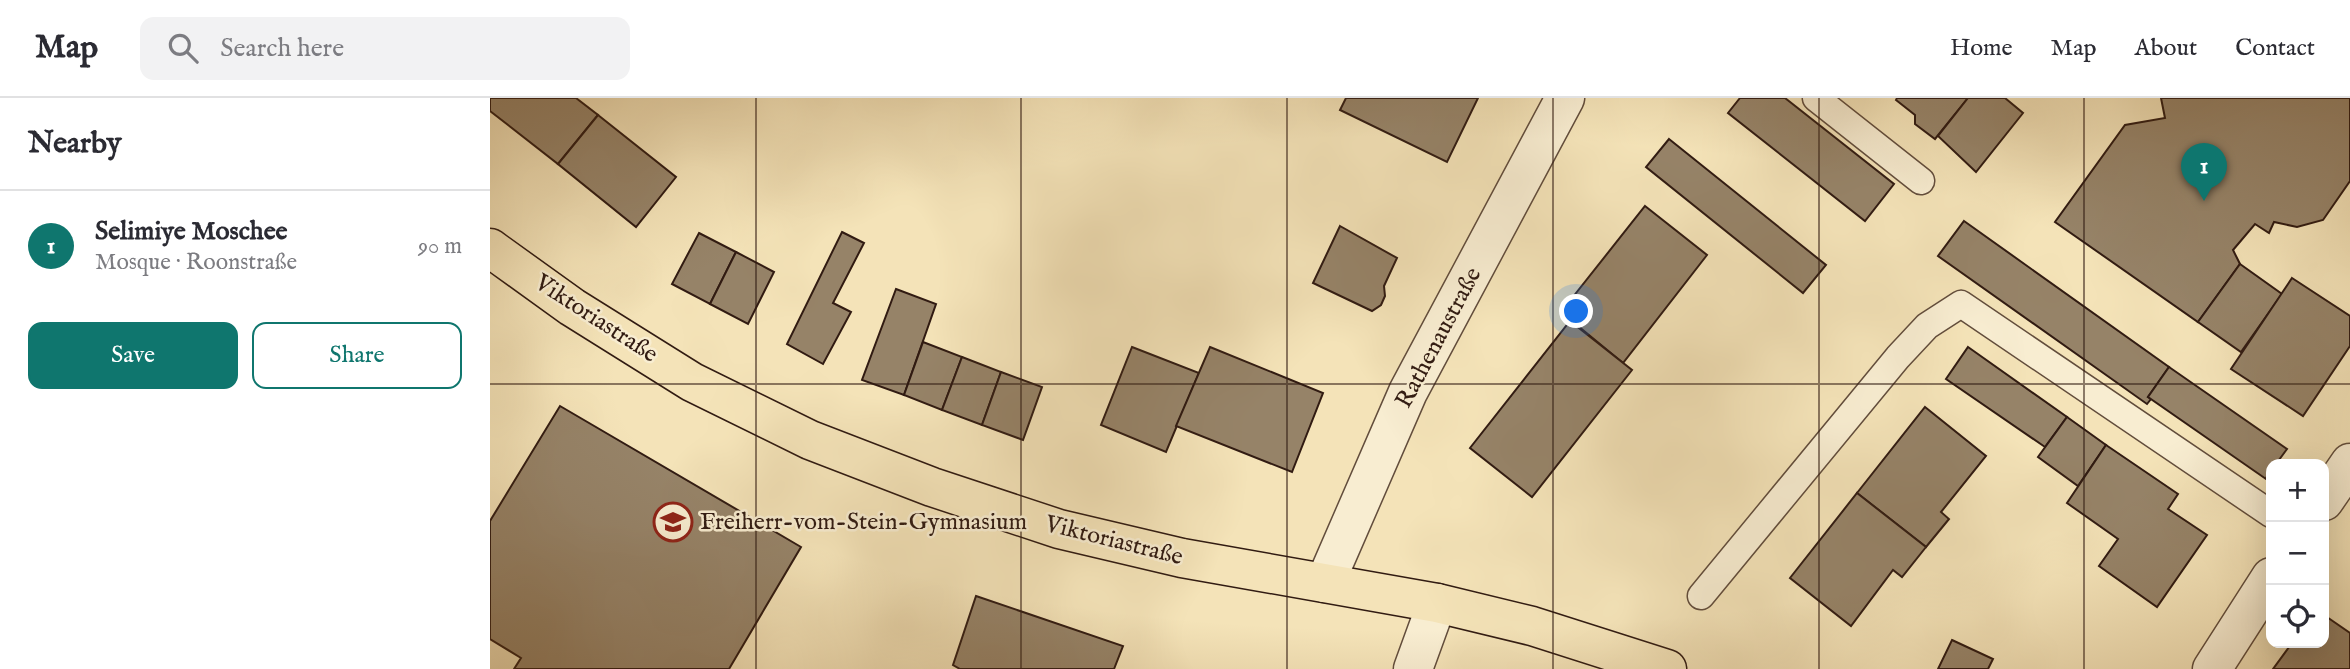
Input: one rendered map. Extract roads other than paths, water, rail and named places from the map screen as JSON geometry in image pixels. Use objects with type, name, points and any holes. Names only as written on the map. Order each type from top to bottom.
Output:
[{"type":"main road","name":"Viktoriastraße","points":[[490,248],[572,307],[692,382],[810,440],[932,487],[1059,529],[1182,558],[1437,603],[1532,625],[1667,669]]},
{"type":"street","name":"Rathenaustraße","points":[[1325,583],[1408,392],[1565,98]]},
{"type":"street","points":[[2329,494],[2350,463]]},
{"type":"street","points":[[2212,669],[2266,585]]},
{"type":"street","points":[[1413,669],[1437,603]]},
{"type":"lane","points":[[1816,98],[1921,181]]},
{"type":"lane","points":[[1702,596],[1898,357],[1927,326],[1961,304],[2266,511]]},
{"type":"place","name":"Selimiye Moschee","points":[[2204,201]]},
{"type":"place","name":"Freiherr-vom-Stein-Gymnasium","points":[[673,522]]}]
